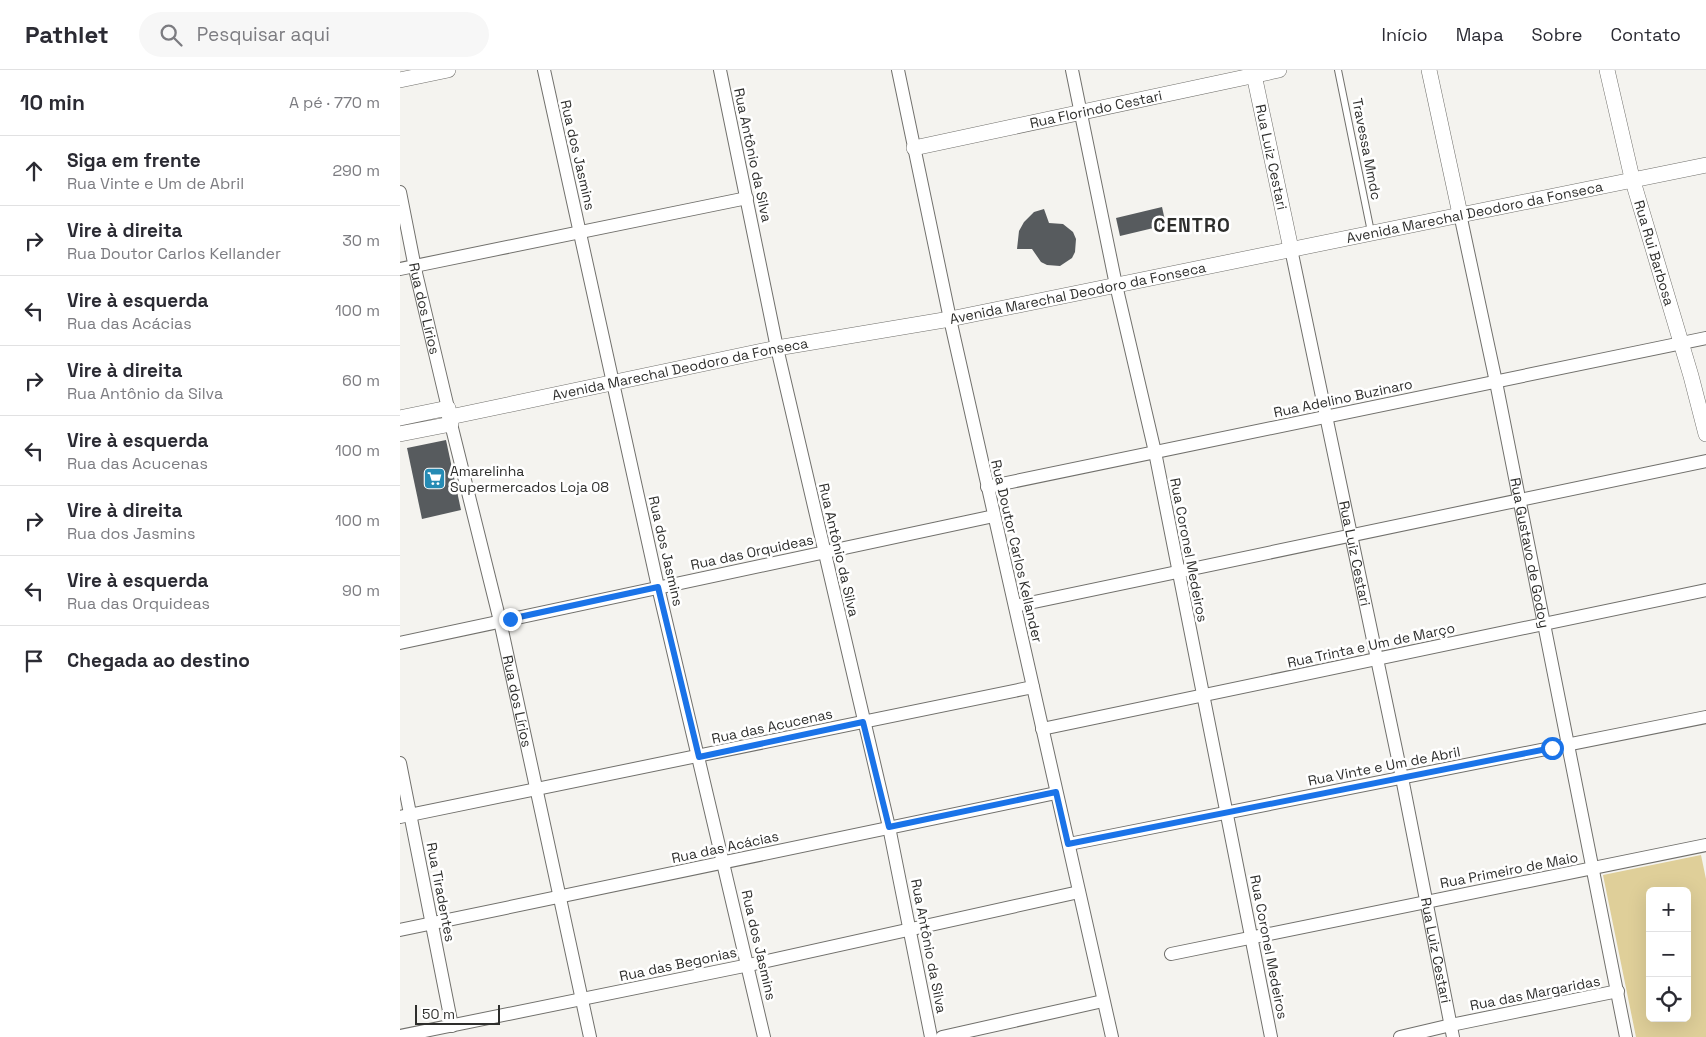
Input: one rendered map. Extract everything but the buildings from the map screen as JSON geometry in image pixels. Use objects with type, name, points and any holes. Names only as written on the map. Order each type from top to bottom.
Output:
[{"type":"street","points":[[400,80],[448,70]]},
{"type":"street","name":"Rua dos Jasmins","points":[[544,70],[658,587],[749,964],[764,1037]]},
{"type":"street","name":"Rua Antônio da Silva","points":[[720,70],[777,348],[889,827],[911,929],[931,1037]]},
{"type":"street","name":"Rua Doutor Carlos Kellander","points":[[898,70],[987,487],[1112,1037]]},
{"type":"street","name":"Rua Coronel Medeiros","points":[[1072,70],[1079,112],[1116,285],[1155,452],[1271,1037]]},
{"type":"street","name":"Rua Florindo Cestari","points":[[914,148],[1254,73],[1278,70]]},
{"type":"street","name":"Rua Gustavo de Godoy","points":[[1429,70],[1496,382],[1626,1037]]},
{"type":"street","name":"Rua Rui Barbosa","points":[[1607,70],[1632,178],[1706,434]]},
{"type":"street","name":"Rua Luiz Cestari","points":[[1254,73],[1352,535],[1452,1031]]},
{"type":"street","name":"Avenida Marechal Deodoro da Fonseca","points":[[400,434],[450,416],[612,382],[777,348],[950,319],[1706,164]]},
{"type":"street","name":"Rua dos Lírios","points":[[400,192],[415,266],[500,621],[590,1037]]},
{"type":"street","points":[[400,269],[747,198]]},
{"type":"street","name":"Rua Adelino Buzinaro","points":[[987,487],[1706,338]]},
{"type":"street","name":"Avenida Marechal Deodoro da Fonseca","points":[[400,418],[450,416]]},
{"type":"street","points":[[1015,606],[1706,461]]},
{"type":"street","name":"Rua das Orquideas","points":[[400,644],[994,516]]},
{"type":"street","name":"Rua Trinta e Um de Março","points":[[1042,729],[1706,590]]},
{"type":"street","name":"Rua das Acucenas","points":[[405,816],[1033,687]]},
{"type":"street","name":"Rua Vinte e Um de Abril","points":[[1068,844],[1706,717]]},
{"type":"street","name":"Rua Tiradentes","points":[[400,763],[405,816],[433,923],[452,1026]]},
{"type":"street","name":"Rua das Acácias","points":[[400,930],[1056,792]]},
{"type":"street","name":"Rua Primeiro de Maio","points":[[1171,954],[1593,869],[1705,849]]},
{"type":"street","name":"Rua das Begonias","points":[[400,1036],[749,964],[1079,892]]},
{"type":"street","name":"Rua das Margaridas","points":[[1400,1037],[1452,1031],[1618,991]]},
{"type":"street","points":[[942,1037],[1103,1001]]},
{"type":"lane","name":"Travessa Mmdc","points":[[1338,70],[1371,232]]},
{"type":"shaded area","points":[[1701,855],[1706,879],[1706,1037],[1636,1037],[1603,875]]},
{"type":"place","name":"Amarelinha Supermercados Loja 08","points":[[434,479]]},
{"type":"district","name":"CENTRO","points":[[1192,225]]},
{"type":"route","points":[[510,619],[658,587],[699,757],[863,722],[889,827],[1056,792],[1068,844],[1552,748]]}]
